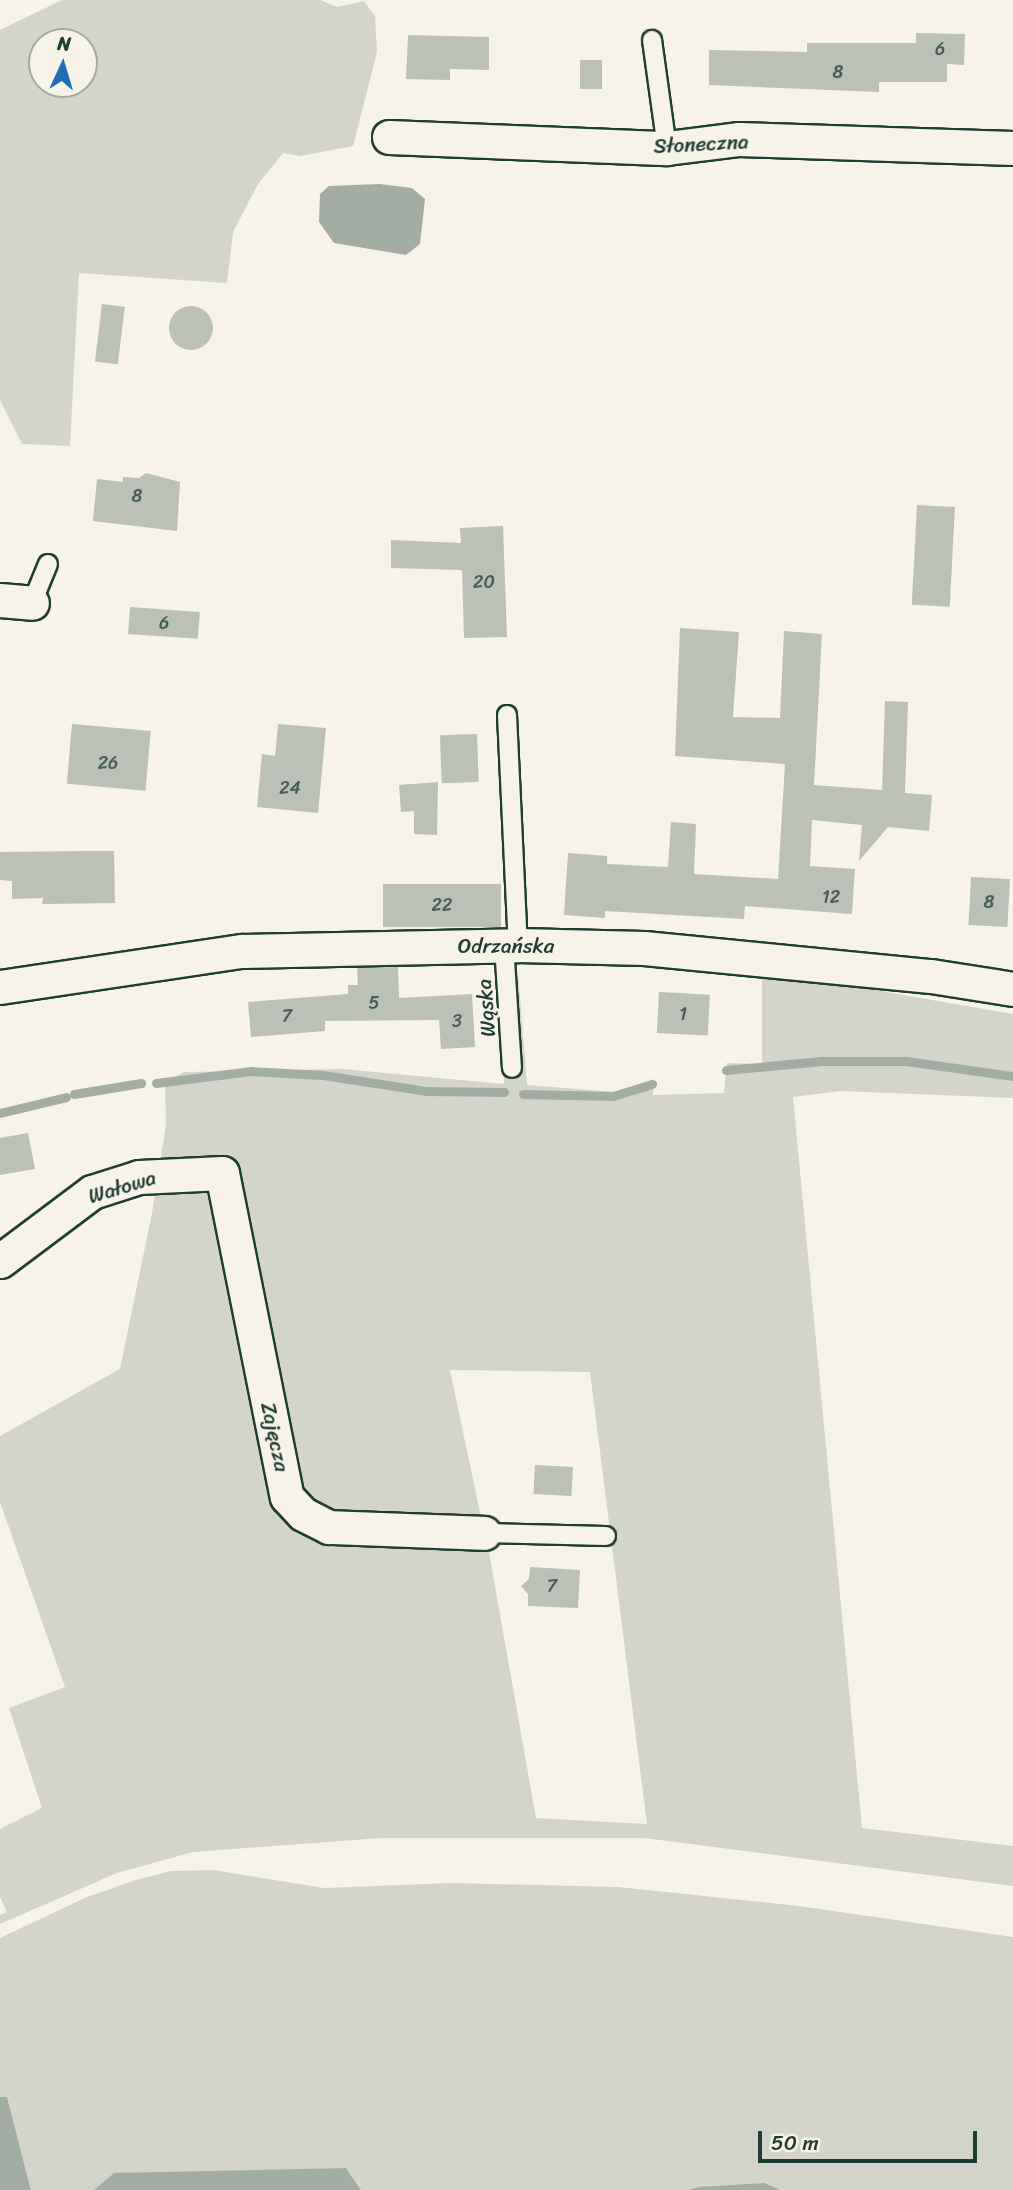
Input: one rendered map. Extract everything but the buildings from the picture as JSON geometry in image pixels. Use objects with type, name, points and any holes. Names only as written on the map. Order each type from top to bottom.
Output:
[{"type":"street","name":"Słoneczna","points":[[389,137],[667,148],[739,139],[1013,148]]},
{"type":"street","name":"Odrzańska","points":[[0,987],[242,951],[348,945],[511,945],[644,948],[931,976],[1013,989]]},
{"type":"street","name":"Wałowa","points":[[0,1261],[92,1192],[139,1177],[222,1173]]},
{"type":"street","name":"Zajęcza","points":[[222,1173],[287,1497],[303,1514],[329,1527],[484,1533]]},
{"type":"lane","points":[[652,40],[667,148]]},
{"type":"lane","points":[[16,602],[48,564]]},
{"type":"lane","name":"Wąska","points":[[507,715],[512,1068]]},
{"type":"lane","points":[[484,1533],[606,1536]]},
{"type":"shaded area","points":[[62,0],[320,0],[337,7],[364,1],[375,16],[377,52],[353,146],[300,156],[283,153],[258,184],[233,232],[227,283],[79,273],[70,446],[22,444],[0,400],[0,30]]},
{"type":"shaded area","points":[[380,184],[412,188],[425,199],[420,244],[406,255],[334,243],[319,222],[320,194],[329,186]]},
{"type":"shaded area","points":[[518,972],[527,1085],[614,1092],[654,1079],[653,1095],[724,1093],[727,1063],[762,1064],[762,978],[811,979],[1013,1014],[1013,1098],[841,1091],[793,1097],[862,1828],[1013,1846],[1013,1886],[644,1838],[381,1838],[193,1852],[117,1873],[0,1924],[0,1915],[7,1912],[0,1897],[0,1829],[42,1808],[9,1708],[65,1687],[0,1502],[0,1436],[120,1369],[152,1213],[166,1125],[165,1082],[184,1072],[342,1069],[504,1084],[499,973]],"holes":[[[450,1370],[590,1372],[647,1824],[536,1818],[487,1541],[289,1513],[297,1493],[325,1512],[482,1522]]]},
{"type":"shaded area","points":[[213,1870],[324,1888],[452,1883],[618,1887],[799,1906],[1013,1937],[1013,2190],[780,2190],[765,2183],[688,2190],[361,2190],[346,2168],[114,2174],[94,2190],[31,2190],[7,2097],[0,2097],[0,1938],[87,1897],[139,1879],[171,1871]]},
{"type":"shaded area","points":[[0,2097],[7,2097],[31,2190],[0,2190]]},
{"type":"shaded area","points":[[346,2168],[361,2190],[94,2190],[114,2173]]},
{"type":"shaded area","points":[[765,2183],[780,2190],[688,2190],[699,2187]]},
{"type":"waterway","points":[[726,1070],[822,1061],[906,1061],[1013,1076]]},
{"type":"waterway","points":[[156,1083],[251,1071],[323,1075],[426,1091],[504,1092]]},
{"type":"waterway","points":[[74,1094],[141,1083]]},
{"type":"waterway","points":[[523,1094],[613,1096],[652,1084]]},
{"type":"waterway","points":[[0,1113],[66,1097]]}]
